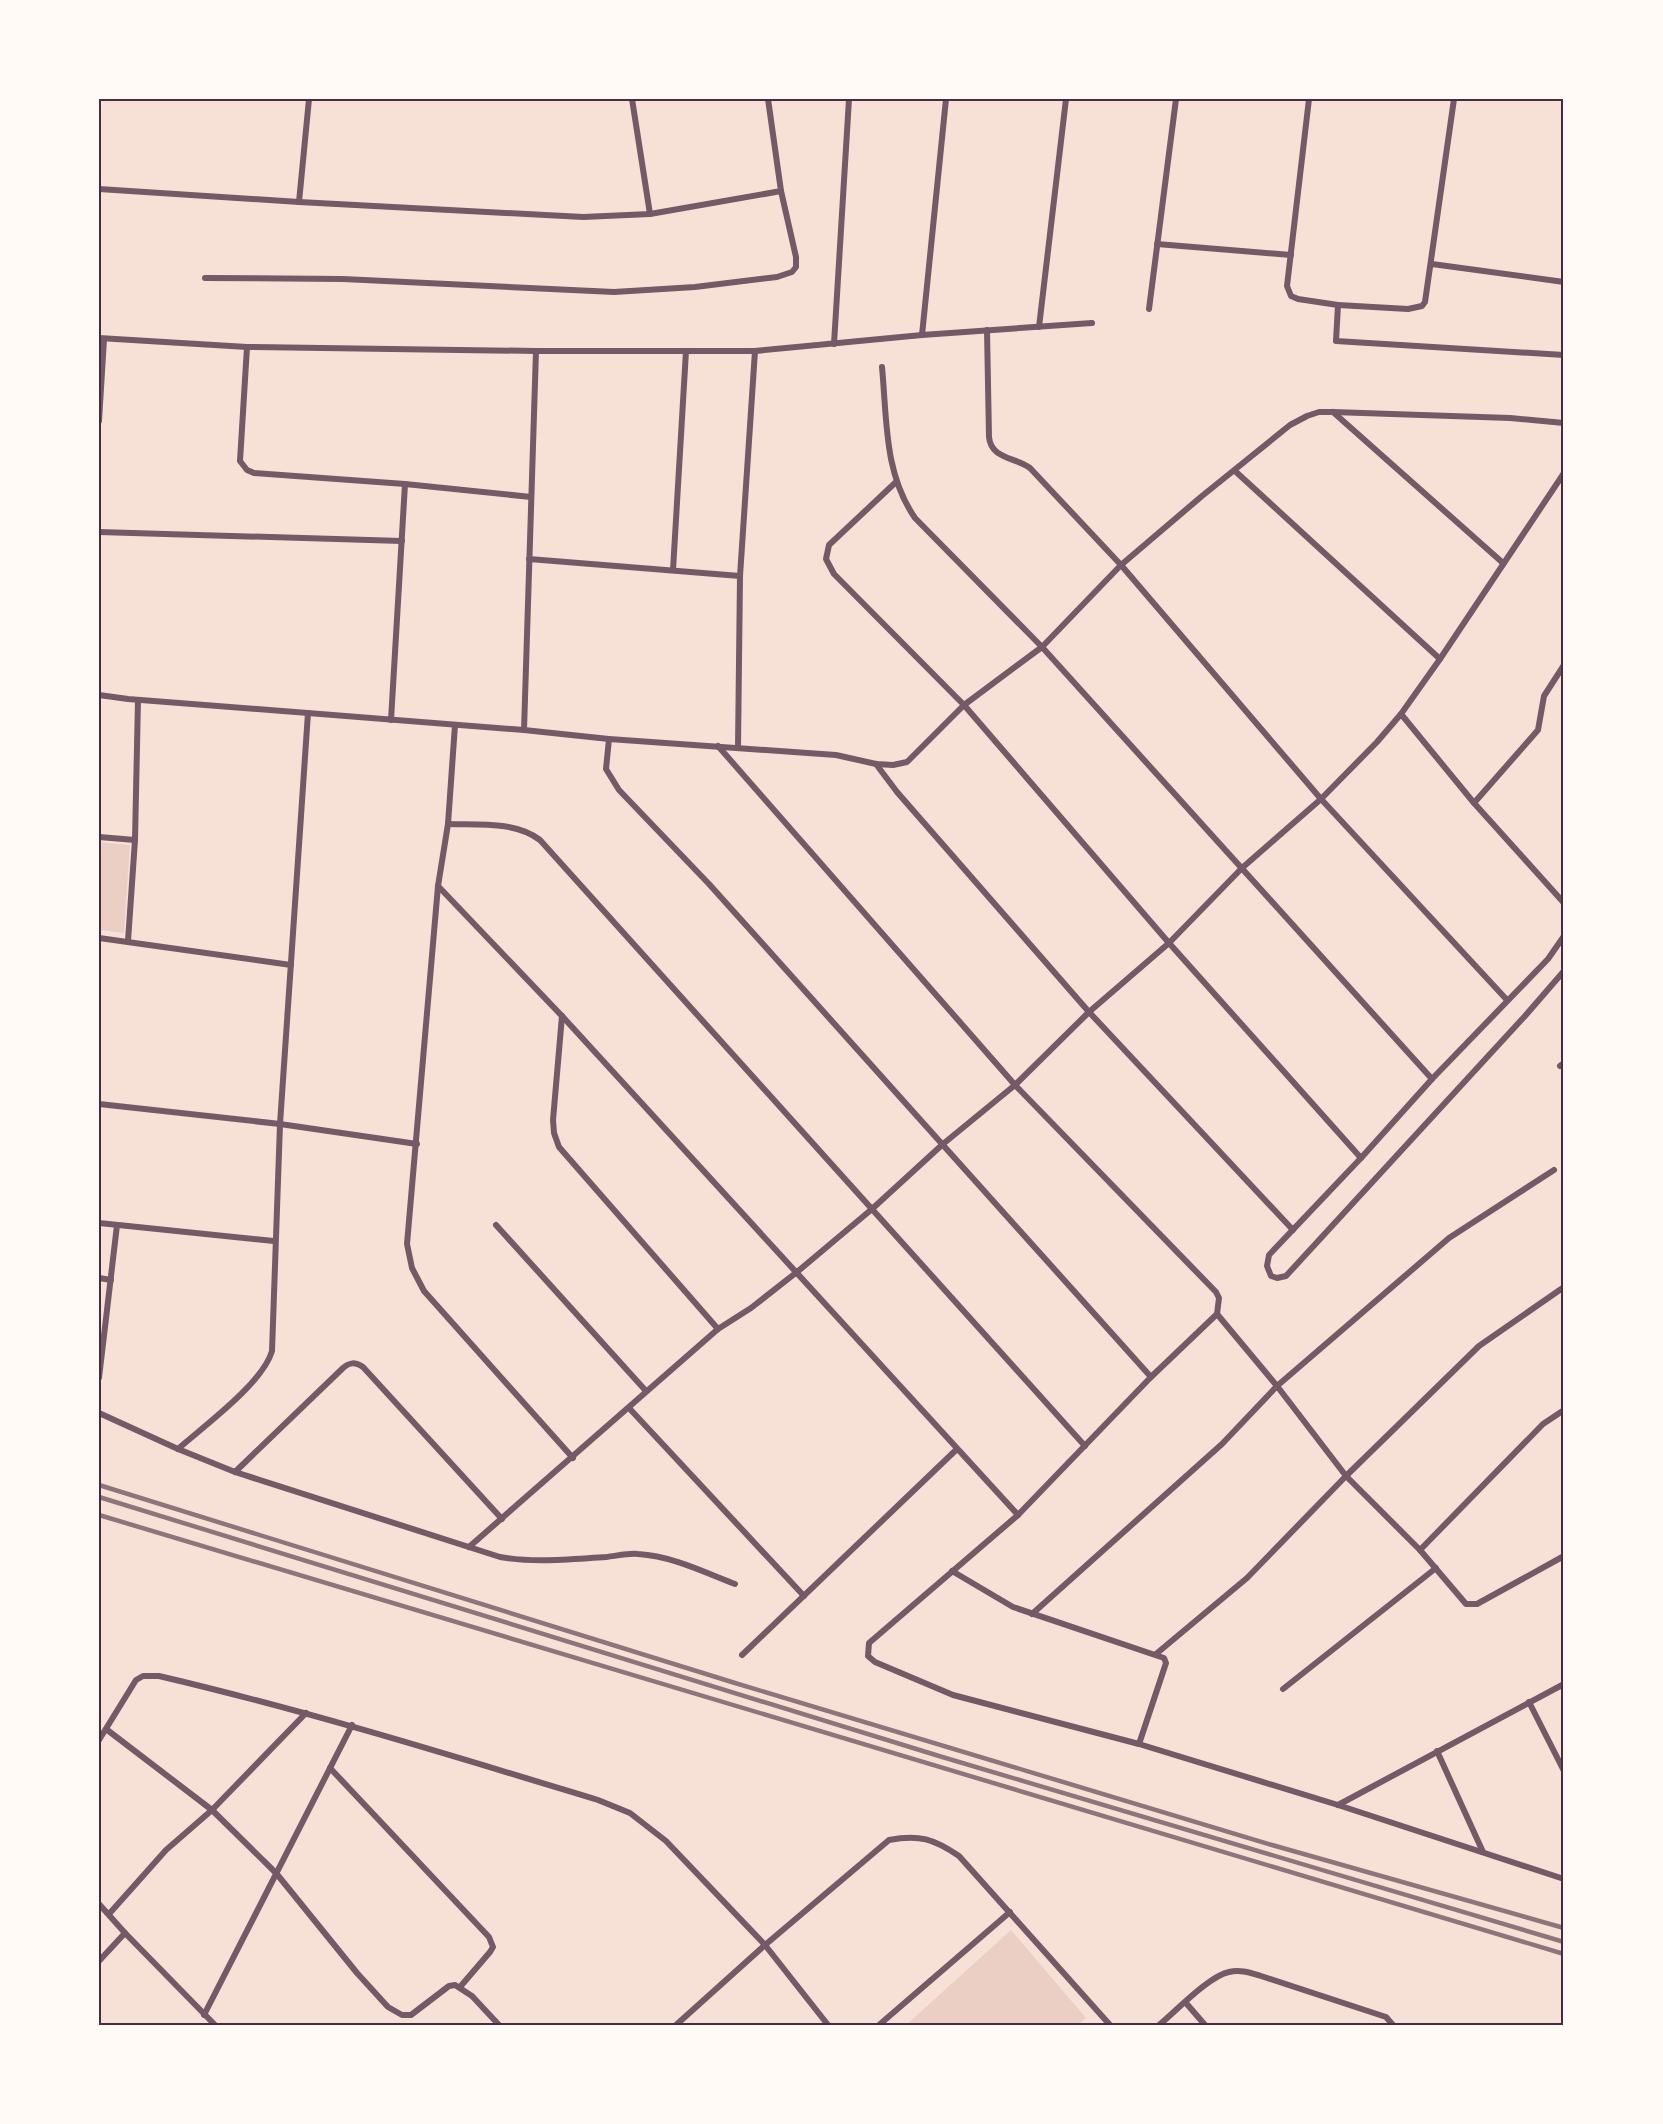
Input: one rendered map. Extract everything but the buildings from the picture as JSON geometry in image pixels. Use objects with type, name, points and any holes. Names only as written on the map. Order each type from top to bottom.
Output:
[{"type":"street","points":[[299,202],[309,99]]},
{"type":"street","points":[[632,99],[650,213]]},
{"type":"street","points":[[205,278],[343,279],[614,292],[695,287],[777,277],[792,272],[796,267],[796,257],[781,190],[768,99]]},
{"type":"street","points":[[834,344],[849,99]]},
{"type":"street","points":[[922,335],[946,99]]},
{"type":"street","points":[[1039,327],[1066,99]]},
{"type":"street","points":[[1149,309],[1176,99]]},
{"type":"street","points":[[1309,99],[1287,286],[1291,296],[1338,305],[1408,309],[1422,306],[1425,302],[1454,99]]},
{"type":"street","points":[[99,189],[584,217],[650,213],[781,190]]},
{"type":"street","points":[[1157,244],[1291,255]]},
{"type":"street","points":[[1431,264],[1564,282]]},
{"type":"street","points":[[1338,305],[1336,341],[1564,355]]},
{"type":"street","points":[[99,421],[102,339],[248,347],[755,351],[922,335],[1092,323]]},
{"type":"street","points":[[987,330],[989,437],[992,449],[999,455],[1021,462],[1030,468],[1121,565],[1321,799],[1507,1000]]},
{"type":"street","points":[[248,347],[240,462],[254,473],[405,484],[531,498]]},
{"type":"street","points":[[524,730],[536,351]]},
{"type":"street","points":[[673,570],[686,351]]},
{"type":"street","points":[[738,747],[740,576],[755,351]]},
{"type":"street","points":[[882,367],[890,460],[904,502],[915,518],[1041,647],[1432,1078]]},
{"type":"street","points":[[99,695],[609,739],[836,755],[876,764],[893,765],[907,762],[964,705],[1041,647],[1121,565],[1290,425],[1307,416],[1319,412],[1333,412],[1510,418],[1564,423]]},
{"type":"street","points":[[1333,412],[1503,563]]},
{"type":"street","points":[[1235,471],[1440,659]]},
{"type":"street","points":[[469,1547],[718,1329],[751,1308],[797,1272],[1014,1085],[1089,1012],[1169,943],[1242,868],[1321,799],[1401,714],[1564,473]]},
{"type":"street","points":[[896,482],[829,545],[826,554],[827,564],[834,574],[964,705],[1169,943],[1361,1158]]},
{"type":"street","points":[[391,720],[405,484]]},
{"type":"street","points":[[99,532],[402,541]]},
{"type":"street","points":[[530,559],[740,576]]},
{"type":"street","points":[[1474,803],[1538,730],[1542,701],[1564,665]]},
{"type":"street","points":[[128,941],[135,840],[138,699]]},
{"type":"street","points":[[178,1449],[246,1389],[267,1365],[272,1351],[274,1241],[280,1124],[308,713]]},
{"type":"street","points":[[1401,714],[1474,803],[1564,903]]},
{"type":"street","points":[[455,725],[448,824],[438,886],[407,1244],[412,1268],[418,1281],[438,1307],[573,1458]]},
{"type":"street","points":[[609,739],[606,769],[619,790],[709,884],[1151,1377]]},
{"type":"street","points":[[718,746],[1014,1085],[1216,1292],[1219,1307],[1217,1314],[1151,1377],[1018,1515],[869,1643],[867,1656],[874,1662],[953,1695],[1139,1744],[1338,1805],[1564,1879]]},
{"type":"street","points":[[876,764],[897,792],[1089,1012],[1293,1230]]},
{"type":"street","points":[[448,824],[517,827],[530,832],[540,840],[1085,1446]]},
{"type":"street","points":[[99,837],[135,840]]},
{"type":"street","points":[[438,886],[562,1016],[1018,1515]]},
{"type":"street","points":[[1564,936],[1548,959],[1432,1078],[1269,1256],[1268,1269],[1271,1276],[1276,1278],[1286,1276],[1564,971]]},
{"type":"street","points":[[99,938],[291,965]]},
{"type":"street","points":[[562,1016],[553,1120],[559,1148],[718,1329]]},
{"type":"street","points":[[99,1104],[280,1124],[417,1144]]},
{"type":"street","points":[[1032,1614],[1222,1444],[1277,1386],[1449,1238],[1554,1170]]},
{"type":"street","points":[[99,1223],[274,1241]]},
{"type":"street","points":[[99,1378],[117,1225]]},
{"type":"street","points":[[496,1225],[646,1391]]},
{"type":"street","points":[[99,1278],[111,1280]]},
{"type":"street","points":[[1156,1654],[1247,1578],[1346,1476],[1479,1346],[1564,1287]]},
{"type":"street","points":[[1217,1314],[1277,1386],[1346,1476],[1420,1550],[1462,1599],[1471,1605],[1477,1604],[1564,1556]]},
{"type":"street","points":[[235,1472],[343,1368],[348,1364],[358,1364],[502,1519]]},
{"type":"street","points":[[629,1408],[804,1596]]},
{"type":"street","points":[[1420,1550],[1543,1424],[1564,1410]]},
{"type":"street","points":[[99,1413],[235,1472],[500,1557],[519,1561],[637,1554],[663,1558],[690,1566],[735,1584]]},
{"type":"street","points":[[742,1655],[957,1449]]},
{"type":"street","points":[[1283,1689],[1436,1568]]},
{"type":"street","points":[[952,1571],[1013,1607],[1164,1658],[1166,1663],[1139,1744]]},
{"type":"street","points":[[99,1740],[130,1686],[143,1676],[159,1676],[352,1725],[598,1800],[630,1813],[666,1841],[765,1945],[828,2025]]},
{"type":"street","points":[[1338,1805],[1564,1684]]},
{"type":"street","points":[[1529,1702],[1564,1771]]},
{"type":"street","points":[[109,1914],[166,1850],[212,1810],[306,1713]]},
{"type":"street","points":[[204,2015],[352,1725]]},
{"type":"street","points":[[106,1729],[212,1810],[276,1873],[357,1973],[388,2007],[402,2015],[411,2014],[449,1986],[455,1985],[472,1996],[498,2025]]},
{"type":"street","points":[[1437,1751],[1483,1852]]},
{"type":"street","points":[[330,1768],[489,1937],[493,1947],[460,1988]]},
{"type":"street","points":[[676,2025],[765,1945],[889,1840],[905,1837],[939,1842],[959,1856],[1110,2025]]},
{"type":"street","points":[[99,1904],[215,2025]]},
{"type":"street","points":[[879,2025],[1010,1912]]},
{"type":"street","points":[[99,1961],[125,1933]]},
{"type":"street","points":[[1159,2025],[1217,1976],[1231,1971],[1243,1971],[1386,2017],[1393,2025]]},
{"type":"street","points":[[1186,2002],[1205,2025]]},
{"type":"shaded area","points":[[99,842],[130,845],[124,933],[99,930]]},
{"type":"shaded area","points":[[1011,1930],[1086,2018],[1078,2025],[906,2025]]},
{"type":"railway","points":[[99,1485],[735,1683],[1272,1845],[1564,1928]]},
{"type":"railway","points":[[99,1497],[939,1756],[1564,1942]]},
{"type":"railway","points":[[99,1515],[1564,1954]]}]
